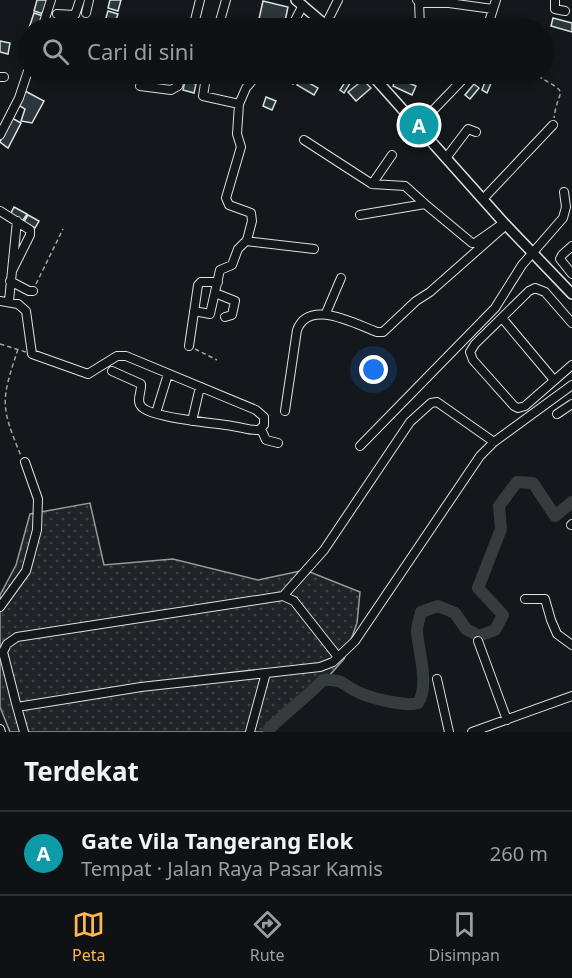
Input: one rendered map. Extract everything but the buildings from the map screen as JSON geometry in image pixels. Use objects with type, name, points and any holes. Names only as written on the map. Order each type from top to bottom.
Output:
[{"type":"main road","points":[[299,3],[318,18]]},
{"type":"main road","points":[[381,84],[505,224],[572,294]]},
{"type":"street","points":[[45,18],[51,0]]},
{"type":"street","points":[[57,14],[75,15],[80,0]]},
{"type":"street","points":[[86,13],[89,0]]},
{"type":"street","points":[[196,18],[200,0]]},
{"type":"street","points":[[221,18],[226,0]]},
{"type":"street","points":[[331,18],[338,0]]},
{"type":"street","points":[[490,18],[496,0]]},
{"type":"street","points":[[555,0],[555,9],[565,11]]},
{"type":"street","points":[[419,18],[418,1],[493,9]]},
{"type":"street","points":[[294,18],[299,3]]},
{"type":"street","points":[[0,135],[24,84]]},
{"type":"street","points":[[140,86],[175,89],[179,84]]},
{"type":"street","points":[[205,84],[203,96],[240,104]]},
{"type":"street","points":[[194,311],[210,314],[220,270],[232,266],[238,249],[246,241],[252,221],[248,211],[229,205],[226,200],[241,147],[237,134],[240,104],[249,84]]},
{"type":"street","points":[[418,126],[458,84]]},
{"type":"street","points":[[483,199],[553,124]]},
{"type":"street","points":[[446,158],[468,129],[476,132]]},
{"type":"street","points":[[304,140],[372,184],[405,186],[472,243],[505,224]]},
{"type":"street","points":[[372,184],[392,155]]},
{"type":"street","points":[[360,446],[495,308],[522,265],[563,218],[566,207],[564,192]]},
{"type":"street","points":[[360,215],[425,204]]},
{"type":"street","points":[[0,211],[29,228],[31,234],[11,275]]},
{"type":"street","points":[[17,221],[11,275],[4,301],[22,306],[27,313],[32,354],[88,374],[117,356],[123,355],[256,410],[265,420],[261,429],[266,440],[278,443]]},
{"type":"street","points":[[285,411],[300,323],[310,315],[326,313],[377,332],[386,331],[416,301],[430,292],[505,224]]},
{"type":"street","points":[[246,241],[314,249]]},
{"type":"street","points":[[572,246],[561,255],[560,259],[572,274]]},
{"type":"street","points":[[0,273],[11,275],[33,291]]},
{"type":"street","points":[[326,313],[341,278]]},
{"type":"street","points":[[189,345],[199,283],[218,282]]},
{"type":"street","points":[[570,317],[545,292],[536,288],[529,291],[472,348],[471,356],[518,408],[525,406],[572,365]]},
{"type":"street","points":[[215,293],[235,301],[232,315],[225,317]]},
{"type":"street","points":[[502,318],[554,380]]},
{"type":"street","points":[[112,371],[141,384],[140,405],[146,410],[192,421],[252,430],[261,429]]},
{"type":"street","points":[[156,413],[168,374]]},
{"type":"street","points":[[17,707],[141,687],[327,666],[355,641],[470,470],[494,442],[572,385]]},
{"type":"street","points":[[192,421],[200,387]]},
{"type":"street","points":[[284,596],[324,550],[410,422],[431,403],[437,402],[494,442]]},
{"type":"street","points":[[557,414],[572,404]]},
{"type":"street","points":[[0,607],[26,571],[37,530],[38,499],[25,462]]},
{"type":"street","points":[[24,732],[3,652],[7,644],[17,637],[284,596],[294,601],[338,657]]},
{"type":"street","points":[[525,599],[545,599],[557,634],[572,645]]},
{"type":"street","points":[[478,641],[507,720]]},
{"type":"street","points":[[250,732],[267,673]]},
{"type":"street","points":[[437,679],[449,732]]},
{"type":"street","points":[[472,732],[572,696]]},
{"type":"path","points":[[553,84],[562,92],[562,97],[555,107],[553,124]]},
{"type":"path","points":[[33,291],[63,229]]},
{"type":"path","points":[[0,344],[32,354]]},
{"type":"path","points":[[189,345],[217,360]]},
{"type":"path","points":[[18,350],[2,406],[9,432],[25,462]]},
{"type":"shaded area","points":[[90,503],[104,565],[173,559],[258,580],[305,570],[360,592],[357,623],[344,659],[312,695],[273,732],[10,732],[0,707],[0,595],[16,565],[30,514]]},
{"type":"waterway","points":[[269,732],[269,729],[323,680],[338,681],[363,694],[379,699],[406,704],[418,703],[423,687],[417,631],[421,612],[438,606],[455,613],[466,629],[479,636],[495,630],[503,615],[478,588],[501,529],[499,506],[517,482],[533,483],[555,516],[572,502]]},
{"type":"place","name":"Gate Vila Tangerang Elok","points":[[419,125]]}]
